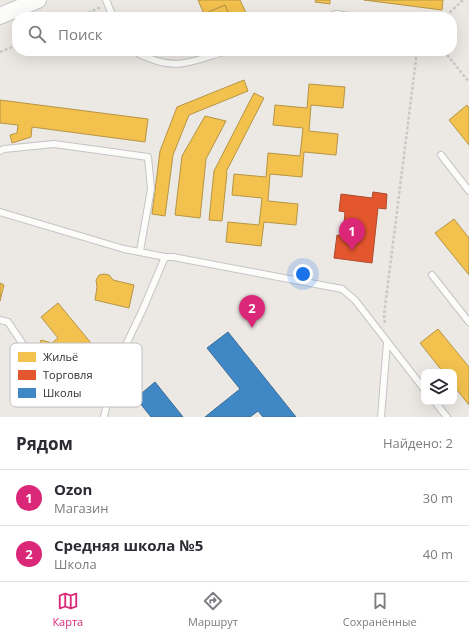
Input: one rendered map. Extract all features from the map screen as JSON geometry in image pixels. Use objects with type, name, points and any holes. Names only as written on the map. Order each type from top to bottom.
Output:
[{"type":"street","points":[[0,16],[38,0]]},
{"type":"lane","points":[[106,0],[111,12]]},
{"type":"lane","points":[[143,56],[159,63],[181,64],[209,56]]},
{"type":"lane","points":[[0,151],[54,144],[148,157],[152,189],[140,251]]},
{"type":"lane","points":[[441,155],[469,191]]},
{"type":"lane","points":[[0,212],[124,249],[342,289],[356,300],[421,385]]},
{"type":"lane","points":[[127,343],[143,310],[164,257]]},
{"type":"lane","points":[[432,275],[469,322]]},
{"type":"lane","points":[[0,320],[8,322],[22,343]]},
{"type":"lane","points":[[381,417],[387,342]]},
{"type":"lane","points":[[437,405],[446,417]]},
{"type":"lane","points":[[104,417],[106,407]]},
{"type":"path","points":[[450,12],[463,0]]},
{"type":"path","points":[[0,52],[12,47]]},
{"type":"path","points":[[387,342],[384,315],[416,56]]},
{"type":"path","points":[[448,56],[469,82]]},
{"type":"building: Жильё","points":[[198,0],[240,0],[246,12],[228,12],[225,5],[209,12],[203,12]]},
{"type":"building: Жильё","points":[[316,0],[330,0],[330,4],[315,2]]},
{"type":"building: Жильё","points":[[364,0],[443,0],[442,10]]},
{"type":"building: Жильё","points":[[225,5],[228,12],[209,12]]},
{"type":"building: Жильё","points":[[244,80],[248,91],[189,115],[173,155],[165,216],[152,214],[160,151],[177,107]]},
{"type":"building: Жильё","points":[[309,84],[345,87],[343,108],[311,105],[309,131],[338,134],[336,155],[304,152],[302,177],[270,174],[268,201],[298,204],[296,225],[264,222],[261,246],[226,242],[228,222],[259,225],[262,198],[232,195],[234,174],[266,177],[268,153],[300,156],[303,128],[273,125],[275,105],[307,108]]},
{"type":"building: Жильё","points":[[254,93],[264,98],[226,172],[222,221],[209,220],[214,171]]},
{"type":"building: Жильё","points":[[0,100],[148,119],[145,142],[32,127],[31,137],[12,143],[10,135],[17,133],[18,125],[0,123]]},
{"type":"building: Жильё","points":[[467,105],[469,108],[469,145],[449,120]]},
{"type":"building: Жильё","points":[[205,116],[226,121],[206,159],[200,218],[175,215],[182,156]]},
{"type":"building: Жильё","points":[[454,219],[469,238],[469,275],[435,233]]},
{"type":"building: Жильё","points":[[99,275],[109,275],[113,280],[134,285],[129,308],[95,300],[97,287],[96,280]]},
{"type":"building: Жильё","points":[[0,283],[4,285],[0,301]]},
{"type":"building: Жильё","points":[[58,303],[91,343],[52,343],[58,338],[41,317]]},
{"type":"building: Жильё","points":[[438,329],[469,367],[469,405],[457,390],[457,369],[441,369],[420,343]]},
{"type":"building: Жильё","points":[[41,340],[52,343],[40,343]]},
{"type":"building: Торговля","points":[[373,192],[387,194],[386,209],[378,208],[372,263],[334,258],[337,235],[343,236],[345,212],[339,211],[341,194],[372,198]]},
{"type":"building: Школы","points":[[228,332],[296,417],[263,417],[258,411],[250,417],[205,417],[240,389],[207,348]]},
{"type":"building: Школы","points":[[155,382],[183,417],[151,417],[142,406],[142,393]]},
{"type":"place","name":"Ozon","points":[[352,251]]},
{"type":"place","name":"Средняя школа №5","points":[[252,328]]}]
